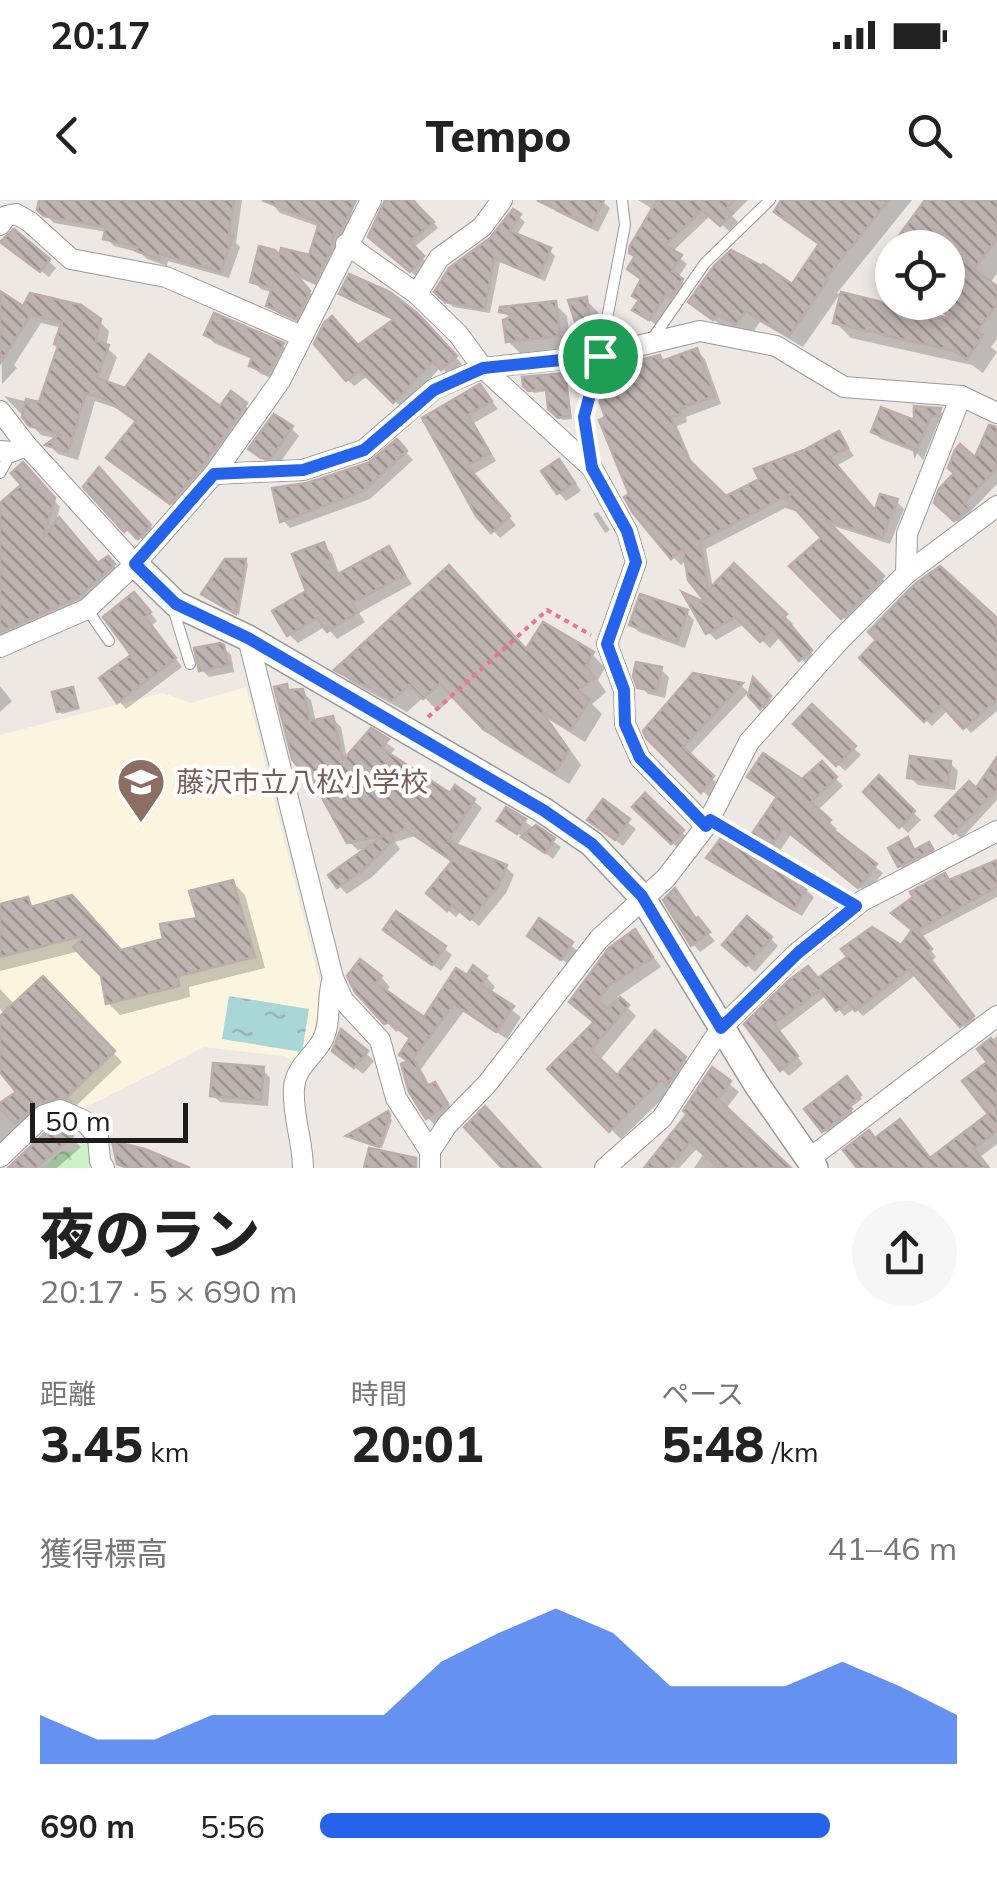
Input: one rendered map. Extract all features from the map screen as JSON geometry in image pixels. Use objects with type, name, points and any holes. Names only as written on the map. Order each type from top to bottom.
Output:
[{"type":"street","points":[[0,647],[88,610],[135,564],[214,474],[280,381],[371,200]]},
{"type":"street","points":[[418,294],[440,258],[482,227],[502,200]]},
{"type":"street","points":[[13,213],[30,222],[71,260],[166,277],[301,336]]},
{"type":"street","points":[[346,244],[418,294],[458,334],[483,368],[592,468],[627,531],[636,562],[607,644],[624,690],[625,724],[640,758],[708,824]]},
{"type":"street","points":[[214,474],[303,470],[364,450],[434,390],[483,368],[600,356],[700,331],[776,346],[844,387],[962,396],[997,413]]},
{"type":"street","points":[[906,574],[906,534],[962,396]]},
{"type":"street","points":[[0,411],[12,450],[176,604],[248,638],[592,844],[642,896],[721,1028],[812,1164],[997,1016]]},
{"type":"street","points":[[430,1160],[446,1125],[487,1084],[600,939],[642,896],[666,878],[708,824],[749,742],[838,642],[906,574],[997,506]]},
{"type":"street","points":[[248,638],[333,978],[343,1000],[380,1040],[396,1098],[430,1160]]},
{"type":"street","points":[[605,1168],[662,1118],[721,1028],[798,953],[856,906],[989,835],[997,814]]},
{"type":"street","points":[[303,1168],[294,1086],[297,1073],[326,1030],[328,992],[333,978]]},
{"type":"street","points":[[4,1143],[44,1114],[60,1110],[83,1120],[98,1137],[104,1168]]},
{"type":"lane","points":[[592,468],[584,417],[625,225],[622,200]]},
{"type":"lane","points":[[650,343],[705,263],[770,200]]},
{"type":"lane","points":[[0,473],[12,450]]},
{"type":"lane","points":[[170,597],[190,664]]},
{"type":"lane","points":[[88,610],[110,642]]},
{"type":"lane","points":[[708,824],[856,906]]},
{"type":"path","points":[[410,734],[547,610],[607,644]]},
{"type":"shaded area","name":"藤沢市立八松小学校","points":[[246,687],[321,989],[311,1049],[297,1064],[283,1056],[204,1047],[81,1110],[0,1023],[0,735],[163,693],[191,703]]},
{"type":"green space","points":[[88,1142],[96,1168],[42,1168],[62,1151],[70,1152]]},
{"type":"water","points":[[229,996],[309,1009],[302,1052],[222,1039]]},
{"type":"building","points":[[39,200],[234,200],[229,235],[233,236],[221,272],[160,254],[159,259],[136,251],[138,247],[103,239],[106,227],[44,216],[37,210]]},
{"type":"building","points":[[262,200],[356,200],[340,232],[334,233],[330,252],[314,282],[295,273],[310,291],[296,319],[266,306],[272,288],[250,282],[259,246],[279,255],[281,248],[309,255],[319,223]]},
{"type":"building","points":[[385,200],[412,200],[434,222],[410,241],[424,256],[410,272],[368,237]]},
{"type":"building","points":[[537,200],[604,200],[591,226]]},
{"type":"building","points":[[657,200],[735,200],[727,208],[733,213],[720,226],[702,210],[665,245],[682,255],[672,271],[683,279],[671,297],[666,294],[649,320],[632,310],[639,300],[632,296],[641,279],[627,269],[635,256],[629,253],[630,246]]},
{"type":"building","points":[[781,200],[889,200],[826,278],[789,336],[746,311],[736,324],[718,315],[713,320],[688,302],[731,250],[763,264],[792,284],[819,244],[774,212]]},
{"type":"building","points":[[925,200],[997,200],[997,239],[974,269],[997,286],[997,305],[976,332],[983,335],[967,359],[954,351],[833,323],[841,292],[875,300],[875,320],[965,320],[965,230],[903,230]]},
{"type":"building","points":[[513,209],[521,214],[510,231],[551,248],[539,277],[494,258],[485,309],[445,302],[434,292],[449,268],[490,238]]},
{"type":"building","points":[[14,229],[50,259],[40,272],[0,242]]},
{"type":"building","points":[[349,274],[390,292],[417,313],[457,356],[441,370],[433,362],[393,403],[360,370],[346,381],[314,344],[332,316],[358,345],[394,319],[339,294]]},
{"type":"building","points":[[0,291],[23,306],[30,293],[81,305],[101,319],[96,341],[109,345],[97,378],[125,388],[149,354],[220,406],[231,391],[247,403],[170,504],[106,458],[136,421],[107,400],[86,393],[68,452],[45,445],[60,434],[29,426],[22,417],[26,399],[39,402],[62,322],[31,315],[0,363]]},
{"type":"building","points":[[587,297],[592,342],[582,343],[568,300]]},
{"type":"building","points":[[556,301],[560,336],[506,342],[503,320],[515,315],[499,312],[500,307]]},
{"type":"building","points":[[214,313],[284,343],[268,373],[249,366],[252,357],[204,335]]},
{"type":"building","points":[[697,348],[715,396],[679,409],[681,414],[671,417],[688,459],[726,496],[759,479],[754,469],[804,450],[839,431],[848,448],[830,457],[875,510],[880,494],[898,499],[882,538],[826,520],[884,576],[841,619],[789,566],[821,538],[796,510],[787,507],[791,504],[786,499],[794,492],[700,541],[708,590],[734,563],[787,614],[784,617],[812,650],[799,661],[772,629],[760,642],[735,617],[706,634],[682,592],[706,603],[688,580],[683,549],[671,559],[624,497],[629,494],[599,420],[605,417],[598,396],[606,368],[660,355],[662,361]]},
{"type":"building","points":[[565,373],[570,416],[558,418],[548,409],[546,389],[528,391],[522,377]]},
{"type":"building","points":[[480,384],[492,401],[468,415],[490,453],[467,466],[510,516],[491,533],[476,516],[422,418]]},
{"type":"building","points":[[914,406],[941,408],[938,416],[931,416],[915,455],[914,449],[871,432],[881,407],[914,420]]},
{"type":"building","points":[[274,414],[293,426],[271,458],[261,458],[248,449]]},
{"type":"building","points":[[989,425],[997,427],[997,468],[964,503],[970,508],[954,521],[934,503],[939,489],[954,473],[948,468],[955,450],[960,444],[975,457]]},
{"type":"building","points":[[397,439],[407,451],[362,492],[280,522],[272,488],[307,483],[368,463]]},
{"type":"building","points":[[559,459],[575,483],[557,494],[541,471]]},
{"type":"building","points":[[23,462],[55,498],[43,538],[59,517],[98,563],[108,556],[115,564],[79,597],[0,632],[0,503],[21,485],[11,473]]},
{"type":"building","points":[[99,467],[151,525],[138,539],[128,528],[124,532],[83,487]]},
{"type":"building","points":[[324,542],[336,575],[389,546],[405,575],[352,603],[358,612],[327,632],[317,618],[287,636],[272,611],[306,591],[292,554]]},
{"type":"building","points":[[225,559],[246,559],[236,614],[201,594]]},
{"type":"building","points":[[449,565],[526,649],[543,622],[594,652],[586,665],[595,678],[578,691],[590,699],[571,730],[542,712],[569,750],[555,773],[483,729],[440,684],[423,699],[409,685],[393,700],[334,670]]},
{"type":"building","points":[[940,566],[997,618],[997,700],[963,729],[941,705],[924,722],[859,658],[876,640],[868,632],[915,584]]},
{"type":"building","points":[[134,592],[151,612],[145,617],[176,658],[117,703],[99,678],[131,655],[103,617]]},
{"type":"building","points":[[640,594],[688,610],[677,642],[629,625]]},
{"type":"building","points":[[224,645],[228,665],[199,671],[194,648]]},
{"type":"building","points":[[636,662],[662,667],[657,691],[637,688],[633,676]]},
{"type":"building","points":[[693,673],[743,683],[683,747],[714,776],[701,793],[643,731]]},
{"type":"building","points":[[753,677],[771,696],[760,709],[748,696]]},
{"type":"building","points":[[287,684],[288,690],[303,689],[310,721],[333,716],[343,760],[371,728],[389,739],[381,748],[450,793],[455,785],[475,799],[448,841],[507,865],[499,885],[470,920],[452,905],[447,911],[426,893],[452,861],[405,829],[390,834],[394,839],[364,869],[337,888],[328,875],[384,835],[347,843],[322,798],[292,759],[274,687]]},
{"type":"building","points":[[73,687],[78,707],[57,712],[52,692]]},
{"type":"building","points":[[812,704],[856,746],[836,766],[793,724]]},
{"type":"building","points":[[763,753],[802,779],[822,761],[837,777],[811,802],[831,820],[827,825],[877,864],[858,888],[783,828],[771,846],[751,835],[777,797],[747,777]]},
{"type":"building","points":[[910,756],[951,761],[948,784],[907,778]]},
{"type":"building","points":[[997,757],[997,790],[953,834],[935,816],[969,781],[976,788]]},
{"type":"building","points":[[879,775],[915,811],[899,828],[863,792]]},
{"type":"building","points":[[645,793],[684,830],[671,844],[632,807]]},
{"type":"building","points":[[603,799],[630,819],[615,840],[587,820]]},
{"type":"building","points":[[506,807],[526,819],[517,834],[497,821]]},
{"type":"building","points":[[536,825],[555,838],[545,853],[521,837]]},
{"type":"building","points":[[908,837],[914,850],[929,842],[933,849],[898,867],[888,848]]},
{"type":"building","points":[[721,838],[807,888],[794,910],[706,858]]},
{"type":"building","points":[[997,860],[997,887],[917,930],[932,949],[926,953],[974,1016],[960,1027],[909,969],[855,1011],[848,1002],[836,1011],[820,990],[774,1024],[798,1056],[780,1071],[744,1024],[788,981],[808,966],[818,978],[847,957],[841,949],[872,927],[901,945],[912,930],[891,913],[913,897],[910,892],[945,873],[949,880]]},
{"type":"building","points":[[233,880],[255,957],[178,976],[179,986],[106,1004],[101,976],[73,947],[86,935],[0,957],[0,904],[28,897],[31,907],[72,895],[121,950],[163,939],[160,924],[197,918],[189,891]]},
{"type":"building","points":[[675,888],[710,932],[691,946],[663,900]]},
{"type":"building","points":[[396,911],[446,946],[432,965],[383,930]]},
{"type":"building","points":[[747,916],[772,937],[746,966],[722,945]]},
{"type":"building","points":[[539,918],[573,942],[561,960],[527,936]]},
{"type":"building","points":[[635,929],[653,957],[611,984],[597,1000],[608,1009],[620,997],[629,1005],[591,1050],[617,1075],[655,1030],[686,1057],[667,1085],[661,1080],[609,1132],[547,1069],[594,1022],[569,1002],[609,948]]},
{"type":"building","points":[[360,959],[382,976],[376,983],[424,1017],[456,968],[467,975],[473,965],[487,976],[481,985],[514,1006],[496,1032],[454,1004],[413,1058],[427,1086],[435,1082],[448,1104],[426,1119],[409,1092],[401,1064],[408,1061],[399,1055],[410,1038],[389,1022],[384,1024],[355,992],[347,976]]},
{"type":"building","points":[[43,976],[115,1051],[66,1098],[39,1102],[15,1124],[0,1108],[0,1103],[16,1092],[0,1072],[0,1016]]},
{"type":"building","points":[[341,1029],[368,1051],[354,1068],[332,1051]]},
{"type":"building","points":[[991,1038],[997,1046],[997,1131],[974,1149],[989,1168],[857,1168],[843,1150],[869,1130],[875,1138],[900,1119],[930,1158],[988,1114],[962,1081],[987,1062],[977,1049]]},
{"type":"building","points":[[213,1063],[264,1067],[261,1100],[210,1096]]},
{"type":"building","points":[[712,1067],[731,1081],[718,1099],[791,1168],[718,1168],[690,1142],[669,1168],[644,1168],[687,1114],[683,1111]]},
{"type":"building","points":[[847,1076],[861,1095],[849,1104],[852,1109],[822,1132],[804,1109]]},
{"type":"building","points":[[485,1106],[541,1168],[502,1168],[464,1127]]},
{"type":"building","points":[[388,1111],[379,1147],[346,1136]]},
{"type":"building","points":[[59,1125],[73,1136],[36,1168],[8,1168],[51,1127]]},
{"type":"building","points":[[112,1141],[145,1149],[190,1168],[127,1168],[117,1164]]},
{"type":"building","points":[[369,1148],[416,1158],[416,1168],[364,1168]]},
{"type":"place","name":"藤沢市立八松小学校","points":[[141,824]]},
{"type":"route","points":[[600,356],[584,417],[592,468],[627,531],[636,562],[607,644],[624,690],[625,724],[640,758],[706,826],[710,820],[856,906],[798,953],[721,1028],[642,896],[592,844],[543,810],[248,638],[176,604],[135,564],[214,474],[303,470],[364,450],[434,390],[483,368],[600,356]]}]
